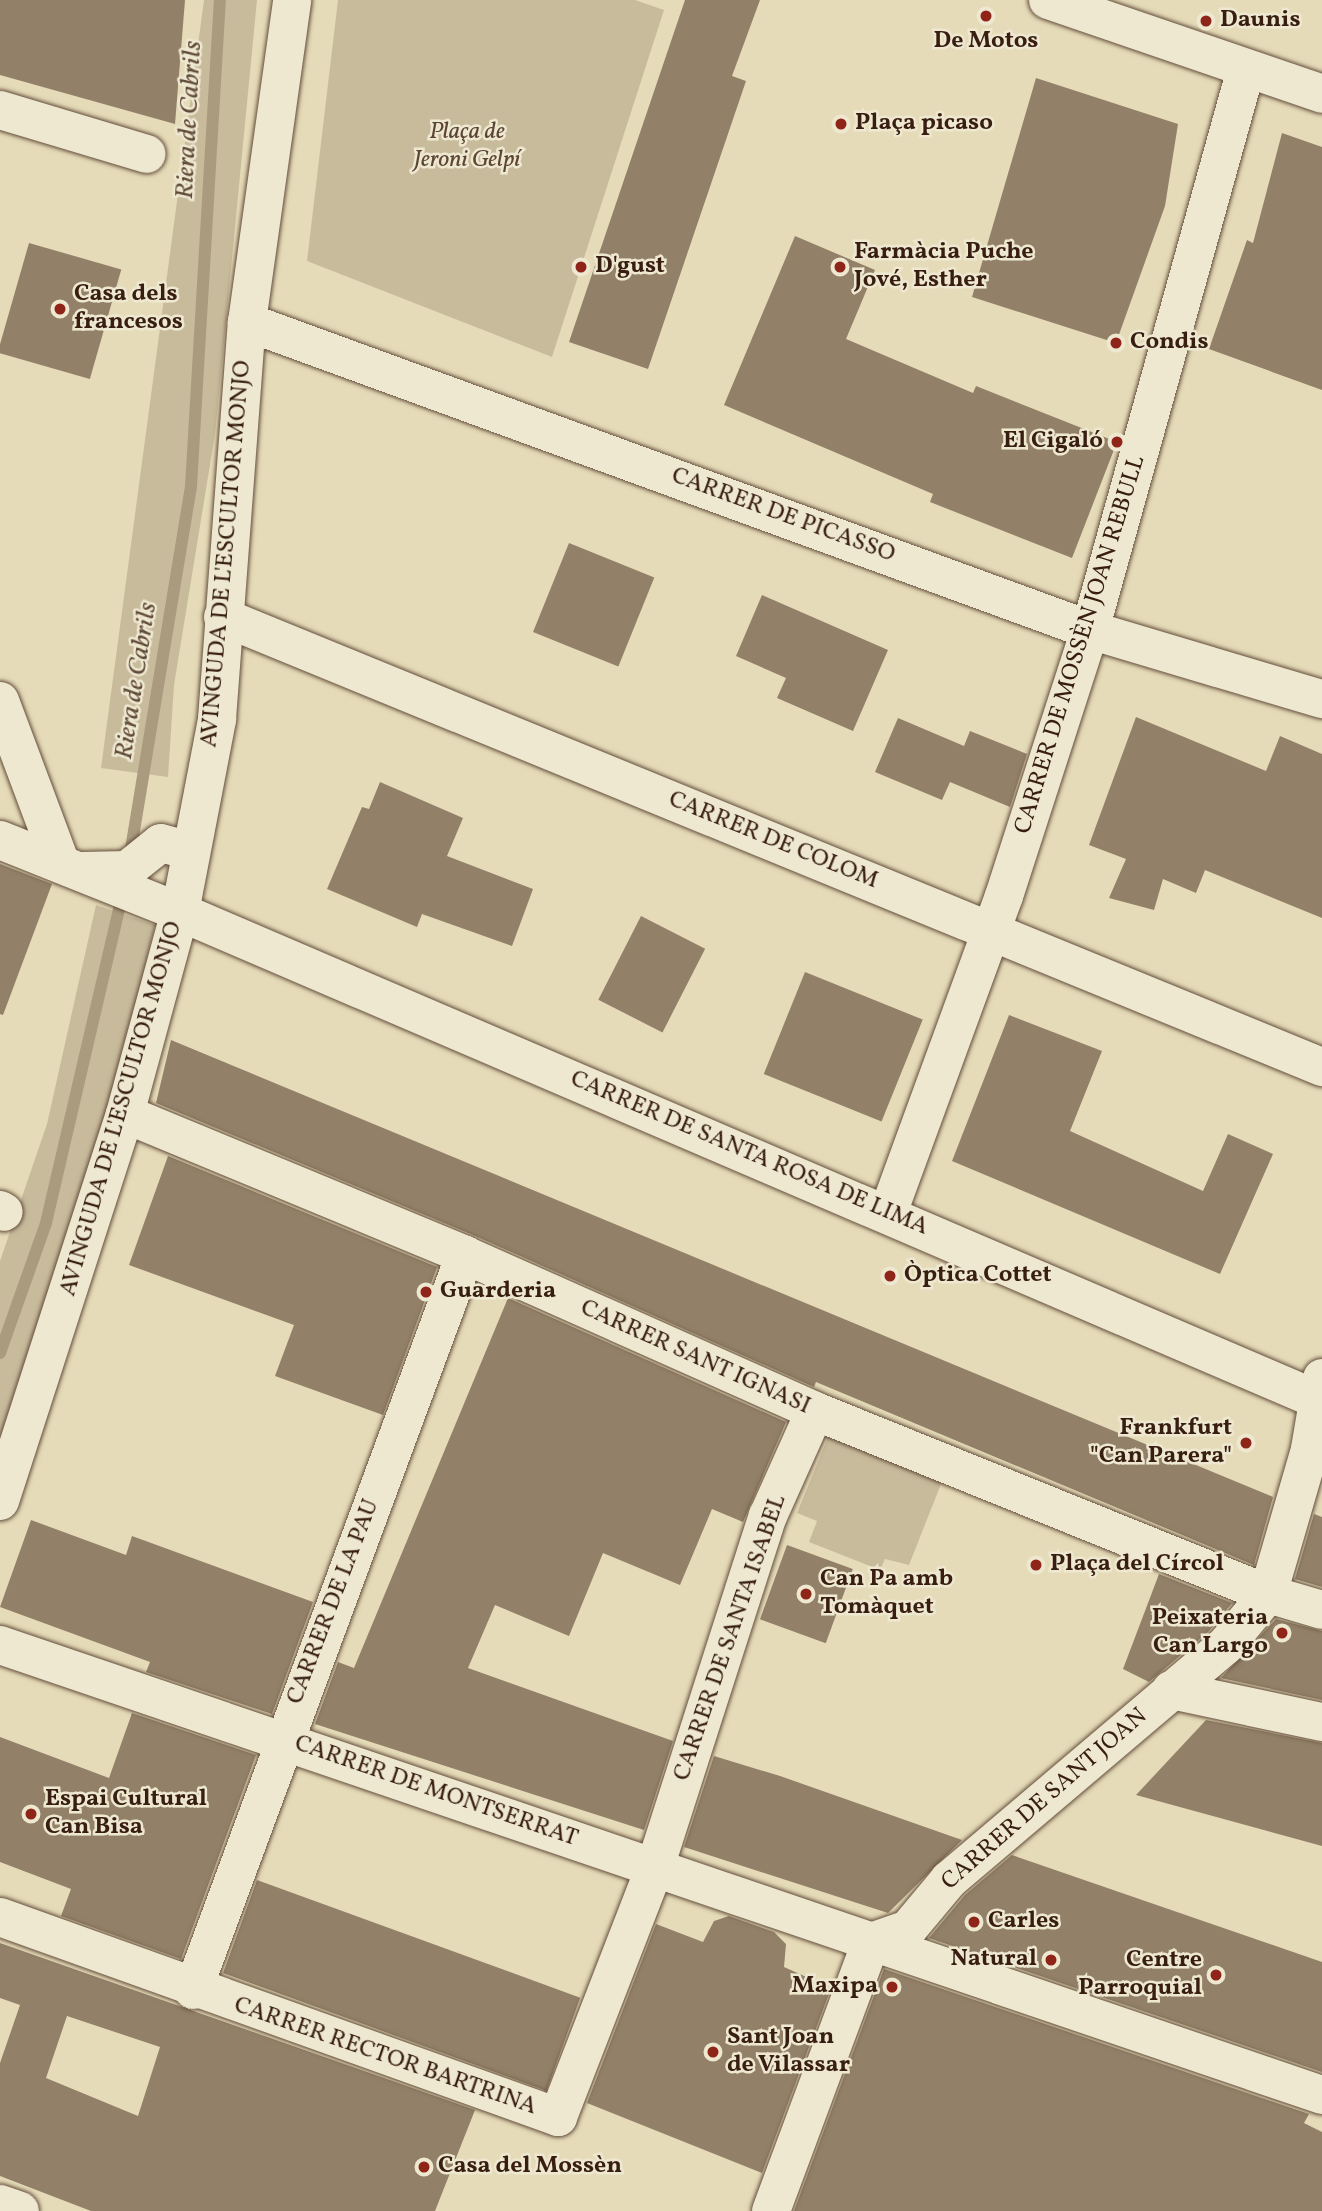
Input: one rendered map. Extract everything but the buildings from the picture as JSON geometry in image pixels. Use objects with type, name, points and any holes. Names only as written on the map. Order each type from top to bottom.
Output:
[{"type":"street","name":"AVINGUDA DE L'ESCULTOR MONJO","points":[[0,1501],[125,1114],[180,912],[217,719],[247,322],[292,0]]},
{"type":"street","points":[[1048,0],[1322,94]]},
{"type":"street","name":"CARRER DE MOSSÈN JOAN REBULL","points":[[888,1213],[991,930],[1090,629],[1246,69]]},
{"type":"street","points":[[0,110],[147,154]]},
{"type":"street","name":"CARRER DE PICASSO","points":[[247,322],[1090,629],[1322,699]]},
{"type":"street","name":"CARRER DE COLOM","points":[[223,617],[1322,1067]]},
{"type":"street","points":[[0,701],[70,868],[127,870],[162,843],[191,851]]},
{"type":"street","name":"CARRER DE SANTA ROSA DE LIMA","points":[[0,840],[180,912],[888,1213],[1320,1389]]},
{"type":"street","name":"CARRER SANT IGNASI","points":[[125,1114],[465,1255],[815,1411],[1268,1594],[1322,1610]]},
{"type":"street","name":"CARRER DE LA PAU","points":[[193,1990],[282,1740],[465,1255]]},
{"type":"street","points":[[1268,1594],[1310,1449],[1320,1389]]},
{"type":"street","name":"CARRER DE SANTA ISABEL","points":[[655,1867],[768,1516],[815,1411]]},
{"type":"street","name":"CARRER DE SANT JOAN","points":[[871,1942],[908,1929],[949,1880],[1225,1646],[1268,1594]]},
{"type":"street","name":"CARRER DE MONTSERRAT","points":[[0,1645],[1322,2095]]},
{"type":"street","points":[[1171,1690],[1322,1722]]},
{"type":"street","name":"CARRER RECTOR BARTRINA","points":[[0,1917],[193,1990],[558,2117],[655,1867]]},
{"type":"street","points":[[771,2211],[871,1942]]},
{"type":"street","points":[[0,2204],[20,2211]]},
{"type":"green space","points":[[204,0],[257,0],[215,434],[174,685],[168,777],[101,768]]},
{"type":"green space","name":"Plaça de Jeroni Gelpí","points":[[338,0],[635,0],[664,10],[552,357],[307,261]]},
{"type":"green space","points":[[96,905],[155,925],[126,1050],[0,1438],[0,1261],[47,1124]]},
{"type":"green space","points":[[831,1430],[943,1479],[909,1565],[885,1559],[880,1570],[809,1542],[817,1521],[797,1513]]},
{"type":"waterway","name":"Riera de Cabrils","points":[[130,855],[191,486],[220,0]]},
{"type":"waterway","name":"Riera de Cabrils","points":[[0,1353],[46,1223],[123,893]]},
{"type":"place","name":"De Motos","points":[[986,16]]},
{"type":"place","name":"Daunis","points":[[1206,21]]},
{"type":"place","name":"Plaça picaso","points":[[841,124]]},
{"type":"place","name":"D'gust","points":[[581,267]]},
{"type":"place","name":"Farmàcia Puche Jové, Esther","points":[[840,267]]},
{"type":"place","name":"Casa dels francesos","points":[[60,309]]},
{"type":"place","name":"Condis","points":[[1116,343]]},
{"type":"place","name":"El Cigaló","points":[[1117,442]]},
{"type":"place","name":"Òptica Cottet","points":[[890,1276]]},
{"type":"place","name":"Guarderia","points":[[426,1292]]},
{"type":"place","name":"Frankfurt \"Can Parera\"","points":[[1246,1443]]},
{"type":"place","name":"Plaça del Círcol","points":[[1036,1565]]},
{"type":"place","name":"Can Pa amb Tomàquet","points":[[806,1594]]},
{"type":"place","name":"Peixateria Can Largo","points":[[1282,1633]]},
{"type":"place","name":"Espai Cultural Can Bisa","points":[[31,1814]]},
{"type":"place","name":"Carles","points":[[974,1922]]},
{"type":"place","name":"Natural","points":[[1051,1960]]},
{"type":"place","name":"Centre Parroquial","points":[[1216,1975]]},
{"type":"place","name":"Maxipa","points":[[892,1987]]},
{"type":"place","name":"Sant Joan de Vilassar","points":[[713,2052]]},
{"type":"place","name":"Casa del Mossèn","points":[[424,2167]]}]
